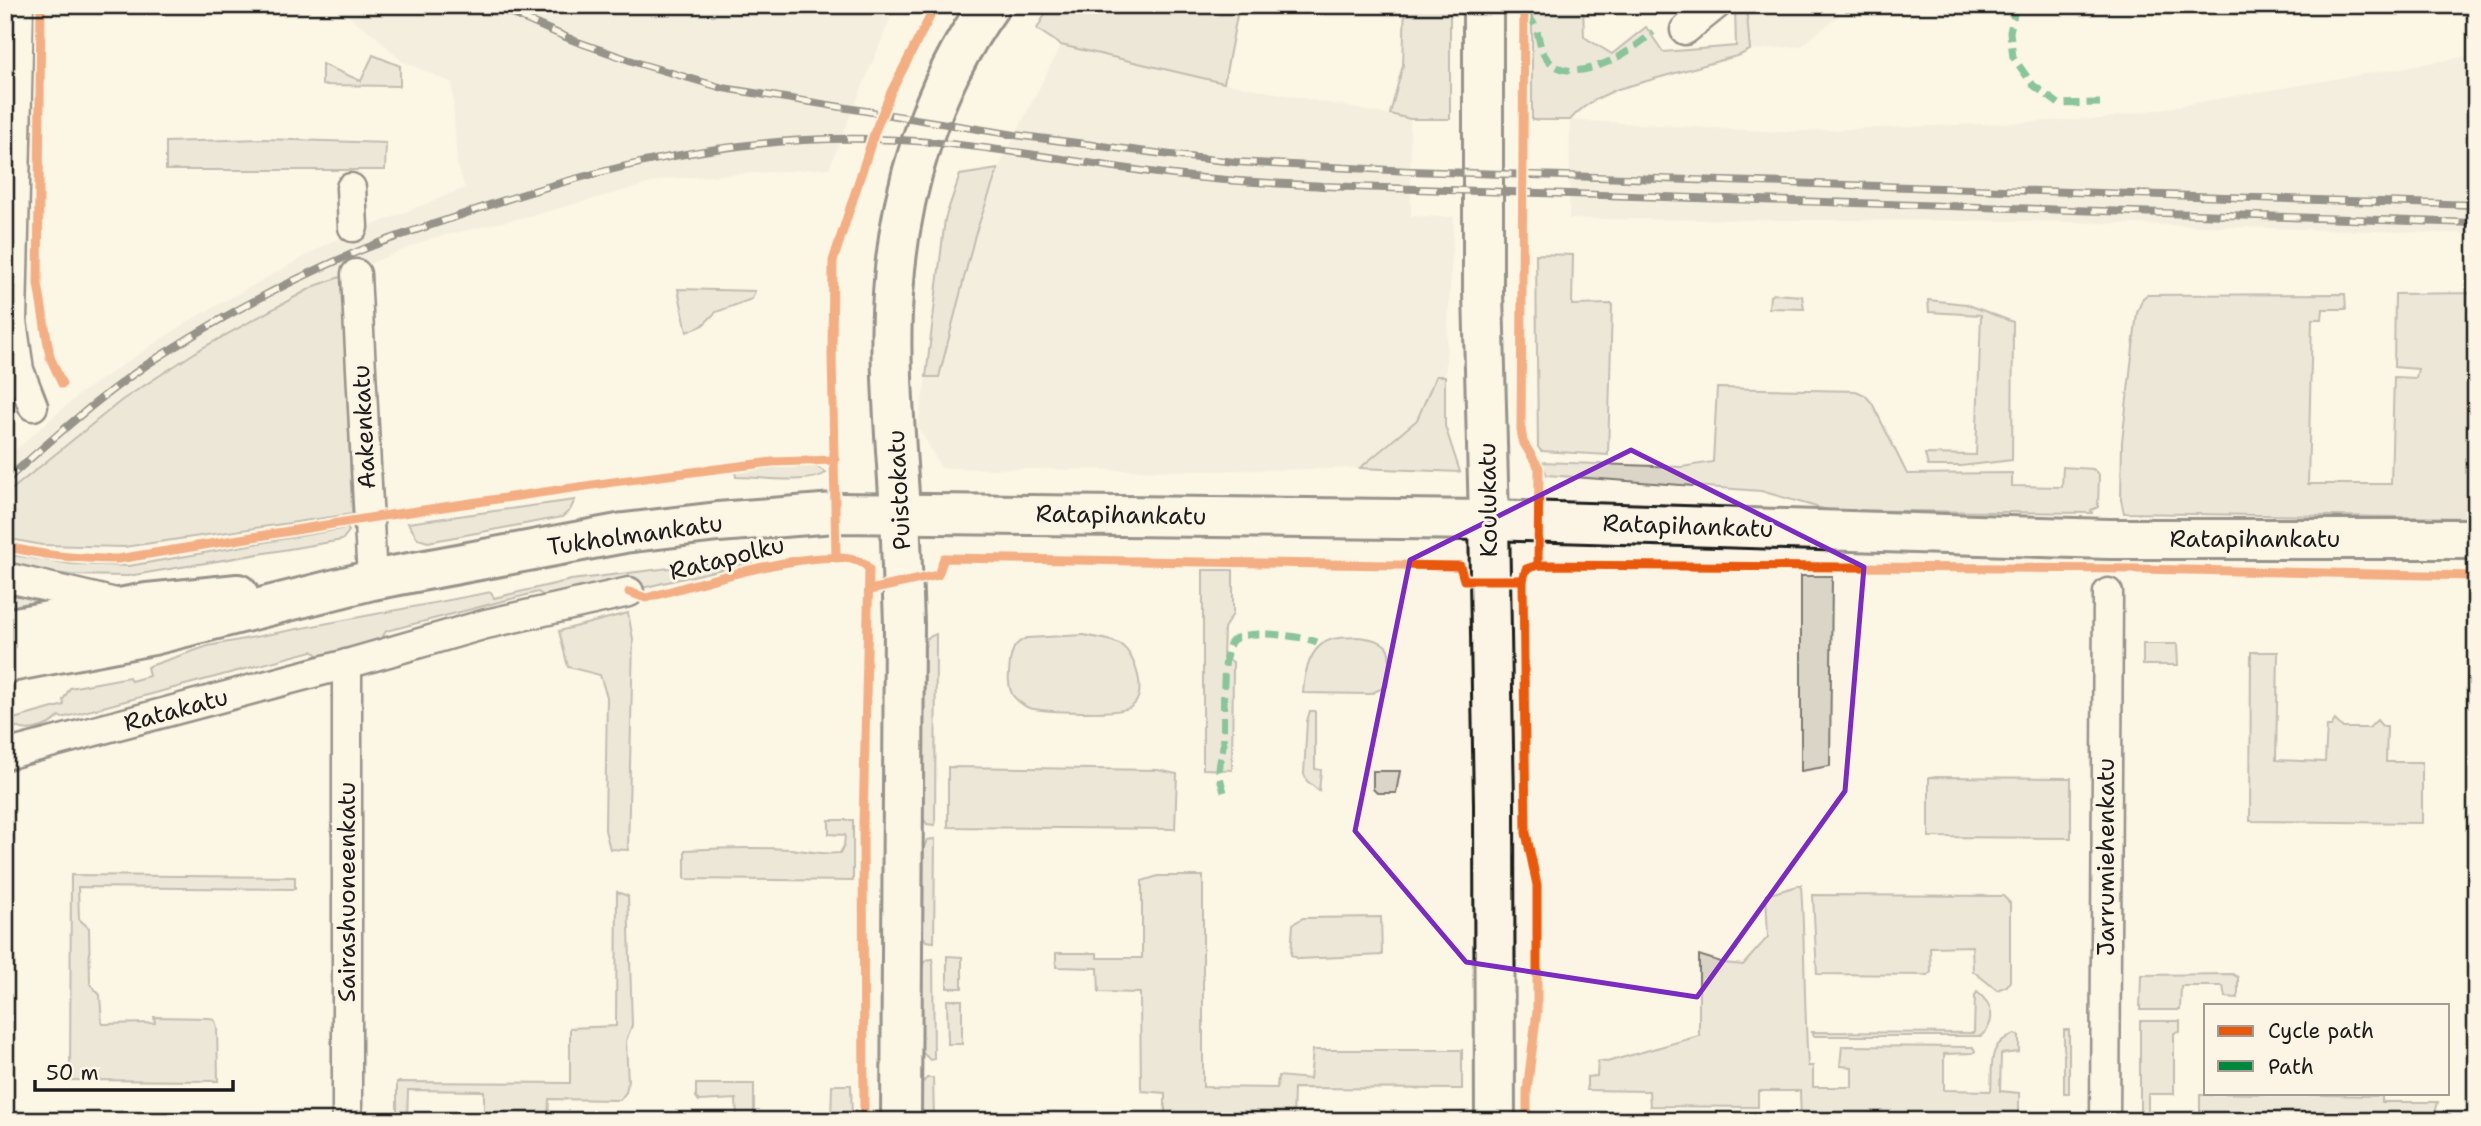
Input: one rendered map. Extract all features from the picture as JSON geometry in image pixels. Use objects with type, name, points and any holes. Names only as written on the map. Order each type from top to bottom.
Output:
[{"type":"main road","name":"Puistokatu","points":[[901,1121],[904,624],[892,295],[906,203],[926,130],[952,66],[989,5]]},
{"type":"main road","name":"Koulukatu","points":[[1483,5],[1483,293],[1494,816],[1495,1121]]},
{"type":"main road","name":"Ratapihankatu","points":[[900,512],[1489,520],[2109,539],[2476,539]]},
{"type":"main road","name":"Tukholmankatu","points":[[5,663],[153,635],[372,580],[656,528],[828,513],[900,512]]},
{"type":"main road","name":"Tukholmankatu","points":[[5,629],[130,606],[372,580]]},
{"type":"street","points":[[19,5],[12,321],[19,370],[33,406]]},
{"type":"street","points":[[1685,30],[1716,5]]},
{"type":"street","points":[[351,188],[353,227]]},
{"type":"street","name":"Aakenkatu","points":[[356,274],[372,580]]},
{"type":"street","points":[[5,577],[130,606]]},
{"type":"street","points":[[347,664],[486,624],[629,592]]},
{"type":"street","name":"Jarrumiehenkatu","points":[[2105,1121],[2108,593]]},
{"type":"street","name":"Ratakatu","points":[[5,755],[347,664]]},
{"type":"street","name":"Sairashuoneenkatu","points":[[347,664],[347,1121]]},
{"type":"highlighted area","points":[[1631,450],[1864,567],[1845,791],[1697,997],[1466,962],[1355,831],[1410,560]]},
{"type":"shaded area","points":[[333,5],[896,5],[829,168],[666,179],[538,214],[432,238],[315,286],[202,348],[122,400],[5,495],[5,459],[82,392],[187,322],[331,242],[465,188],[457,164],[452,83],[402,61],[373,34]]},
{"type":"shaded area","points":[[1050,5],[1239,5],[1224,83],[1061,45],[1037,29]]},
{"type":"shaded area","points":[[1405,5],[1450,5],[1450,119],[1410,119],[1390,114],[1403,65]]},
{"type":"shaded area","points":[[1532,5],[1583,5],[1584,37],[1612,54],[1646,27],[1663,52],[1736,46],[1735,5],[1746,5],[1750,50],[1618,89],[1592,102],[1570,120],[1532,120]]},
{"type":"shaded area","points":[[1746,5],[1851,5],[1802,46],[1750,50]]},
{"type":"shaded area","points":[[1061,45],[1224,83],[1410,119],[1411,216],[1454,217],[1445,376],[1436,376],[1417,420],[1360,468],[1205,471],[941,468],[918,426],[926,377],[939,377],[975,235],[998,169]]},
{"type":"shaded area","points":[[373,55],[400,66],[400,86],[322,85],[322,64],[361,81]]},
{"type":"shaded area","points":[[2476,55],[2476,234],[2032,221],[1569,219],[1570,120],[1779,132],[2101,119]]},
{"type":"shaded area","points":[[263,139],[386,143],[385,170],[166,170],[166,142]]},
{"type":"shaded area","points":[[998,169],[975,235],[939,377],[926,377],[945,219],[960,175]]},
{"type":"shaded area","points":[[1536,254],[1573,255],[1572,305],[1612,304],[1608,455],[1541,451],[1538,447]]},
{"type":"shaded area","points":[[343,276],[352,514],[124,547],[42,545],[5,538],[5,495],[122,400],[202,348],[315,286]]},
{"type":"shaded area","points":[[678,289],[755,291],[752,299],[716,312],[702,326],[687,332]]},
{"type":"shaded area","points":[[2476,293],[2476,518],[2124,513],[2121,500],[2122,442],[2137,313],[2147,295],[2345,294],[2346,309],[2323,309],[2322,319],[2312,319],[2308,484],[2391,484],[2394,377],[2416,378],[2418,369],[2394,367],[2395,294]]},
{"type":"shaded area","points":[[1770,296],[1802,296],[1804,309],[1769,308]]},
{"type":"shaded area","points":[[1928,300],[1966,304],[2013,322],[2012,460],[1961,466],[1928,466],[1925,454],[1976,455],[1981,315],[1929,312]]},
{"type":"shaded area","points":[[1436,376],[1445,376],[1445,426],[1460,472],[1360,468],[1417,420]]},
{"type":"shaded area","points":[[1717,388],[1856,391],[1865,395],[1872,403],[1907,474],[2012,473],[2012,486],[2062,487],[2063,467],[2093,469],[2099,475],[2098,507],[2091,510],[2092,513],[1827,510],[1761,491],[1547,475],[1542,462],[1682,467],[1713,462]]},
{"type":"shaded area","points":[[816,466],[826,473],[807,479],[782,480],[736,477],[735,471]]},
{"type":"shaded area","points":[[575,500],[570,510],[562,517],[428,542],[418,539],[408,523]]},
{"type":"shaded area","points":[[347,528],[349,531],[342,540],[128,576],[70,575],[5,565],[5,554],[71,564],[129,566]]},
{"type":"shaded area","points":[[751,558],[752,562],[642,588],[550,600],[538,592],[386,631],[378,645],[322,657],[312,651],[62,718],[59,716],[54,721],[34,729],[20,728],[10,720],[64,705],[63,700],[70,688],[129,677],[131,681],[149,676],[147,667],[208,646],[491,592],[494,598],[571,580]]},
{"type":"shaded area","points":[[1203,570],[1233,570],[1233,614],[1224,628],[1223,658],[1233,662],[1232,770],[1203,769]]},
{"type":"shaded area","points":[[1801,576],[1832,576],[1830,766],[1801,771]]},
{"type":"shaded area","points":[[5,590],[57,599],[55,604],[5,611]]},
{"type":"shaded area","points":[[628,613],[633,639],[628,850],[610,849],[605,830],[607,697],[600,675],[568,667],[559,631]]},
{"type":"shaded area","points":[[936,634],[935,825],[927,824],[923,818],[925,647],[927,638]]},
{"type":"shaded area","points":[[1084,635],[1117,643],[1131,657],[1138,675],[1139,694],[1131,707],[1098,712],[1050,711],[1029,708],[1015,698],[1010,690],[1009,678],[1011,658],[1016,645],[1027,638]]},
{"type":"shaded area","points":[[1358,637],[1379,642],[1388,650],[1387,686],[1370,694],[1303,693],[1306,670],[1317,649],[1333,639]]},
{"type":"shaded area","points":[[2143,644],[2177,644],[2178,665],[2143,665]]},
{"type":"shaded area","points":[[2251,652],[2278,652],[2276,760],[2325,762],[2327,726],[2331,726],[2335,720],[2343,728],[2369,728],[2377,720],[2382,726],[2387,726],[2386,762],[2422,762],[2422,823],[2250,821]]},
{"type":"shaded area","points":[[1310,711],[1315,711],[1315,769],[1321,770],[1319,791],[1307,781],[1304,774]]},
{"type":"shaded area","points":[[948,767],[1158,770],[1177,774],[1175,829],[948,827]]},
{"type":"shaded area","points":[[1373,771],[1400,771],[1396,793],[1377,793],[1373,789]]},
{"type":"shaded area","points":[[1929,777],[2071,778],[2071,838],[1929,837]]},
{"type":"shaded area","points":[[829,820],[853,820],[853,881],[685,879],[685,850],[764,848],[840,853],[845,835],[829,834]]},
{"type":"shaded area","points":[[935,839],[934,942],[926,941],[923,936],[924,847],[927,840]]},
{"type":"shaded area","points":[[71,875],[295,877],[295,889],[78,887],[79,919],[89,928],[90,984],[100,995],[102,1024],[155,1023],[154,1017],[210,1018],[215,1021],[217,1027],[218,1081],[70,1080]]},
{"type":"shaded area","points":[[1158,876],[1203,876],[1203,1087],[1277,1088],[1278,1076],[1310,1079],[1313,1050],[1462,1050],[1462,1089],[1294,1088],[1293,1121],[1165,1121],[1165,1093],[1142,1091],[1141,1087],[1140,993],[1099,992],[1098,968],[1056,967],[1056,953],[1097,953],[1097,958],[1142,958],[1142,881]]},
{"type":"shaded area","points":[[1801,885],[1808,1066],[1813,1066],[1813,1087],[1852,1087],[1852,1067],[1840,1066],[1842,1046],[1973,1047],[1973,1053],[1944,1054],[1944,1090],[1991,1091],[1995,1050],[1999,1043],[2015,1034],[2019,1036],[2019,1052],[2001,1054],[2000,1091],[2019,1093],[2019,1121],[1801,1121],[1800,1091],[1758,1091],[1758,1107],[1650,1106],[1649,1091],[1587,1090],[1587,1077],[1597,1076],[1598,1061],[1607,1062],[1699,1036],[1699,955],[1724,963],[1743,965],[1768,937],[1766,895]]},
{"type":"shaded area","points":[[617,892],[628,896],[632,1025],[626,1041],[628,1083],[620,1100],[549,1099],[548,1121],[484,1121],[484,1091],[408,1090],[407,1121],[397,1121],[397,1082],[570,1083],[570,1028],[616,1026]]},
{"type":"shaded area","points":[[1813,895],[2003,896],[2010,903],[2010,981],[2007,986],[1997,990],[1973,971],[1972,946],[1930,947],[1931,972],[1928,975],[1817,974]]},
{"type":"shaded area","points":[[1381,917],[1382,955],[1299,959],[1291,955],[1293,924],[1303,918]]},
{"type":"shaded area","points":[[947,956],[962,957],[962,988],[947,988]]},
{"type":"shaded area","points":[[933,959],[934,1059],[930,1060],[922,1052],[922,966],[926,960]]},
{"type":"shaded area","points":[[2232,974],[2238,977],[2238,998],[2225,997],[2223,986],[2181,986],[2180,1010],[2140,1010],[2141,975]]},
{"type":"shaded area","points":[[1977,992],[1987,1002],[1991,1013],[1989,1025],[1981,1036],[1814,1036],[1812,1032],[1974,1033]]},
{"type":"shaded area","points":[[947,1000],[962,1000],[962,1044],[948,1044]]},
{"type":"shaded area","points":[[2140,1021],[2180,1021],[2180,1032],[2174,1033],[2174,1094],[2148,1094],[2148,1121],[2140,1121]]},
{"type":"shaded area","points":[[2064,1030],[2069,1030],[2069,1093],[2064,1093]]},
{"type":"shaded area","points":[[927,1078],[933,1078],[934,1121],[922,1121],[922,1083]]},
{"type":"shaded area","points":[[696,1084],[754,1084],[754,1121],[737,1121],[736,1099],[699,1101],[696,1097]]},
{"type":"shaded area","points":[[832,1085],[851,1085],[852,1121],[831,1121]]},
{"type":"shaded area","points":[[2200,1095],[2382,1096],[2382,1102],[2438,1102],[2433,1121],[2200,1119]]},
{"type":"railway","points":[[492,5],[575,41],[723,88],[1015,135],[1235,162],[1410,171],[2476,205]]},
{"type":"railway","points":[[5,481],[82,414],[144,367],[233,312],[328,265],[391,239],[559,183],[662,158],[766,143],[818,139],[910,141],[986,148],[1192,177],[1322,186],[2476,223]]},
{"type":"marked path","points":[[2016,5],[2010,32],[2013,57],[2033,85],[2059,104],[2100,103]]},
{"type":"marked path","points":[[1524,17],[1533,22],[1543,53],[1553,65],[1567,70],[1582,70],[1615,59],[1653,32]]},
{"type":"marked path","points":[[1224,792],[1219,767],[1223,747],[1226,660],[1232,641],[1238,637],[1260,634],[1299,637],[1317,642]]},
{"type":"cycle path","points":[[41,5],[38,284],[50,357],[62,384]]},
{"type":"cycle path","points":[[836,558],[833,261],[875,131],[891,92],[936,5]]},
{"type":"cycle path","points":[[1524,5],[1521,429],[1523,442],[1539,468],[1538,565]]},
{"type":"cycle path","points":[[5,546],[61,556],[118,559],[613,482],[772,462],[835,460]]},
{"type":"cycle path","name":"Ratapolku","points":[[629,592],[646,598],[727,575],[798,561],[830,558],[854,560],[869,569],[863,824],[864,1121]]},
{"type":"cycle path","points":[[870,590],[938,575],[944,558],[1460,566],[1464,580],[1523,580]]},
{"type":"cycle path","points":[[1527,1121],[1527,1091],[1537,1011],[1537,885],[1526,833],[1523,580],[1526,569],[1538,565],[2136,569],[2476,576]]}]
